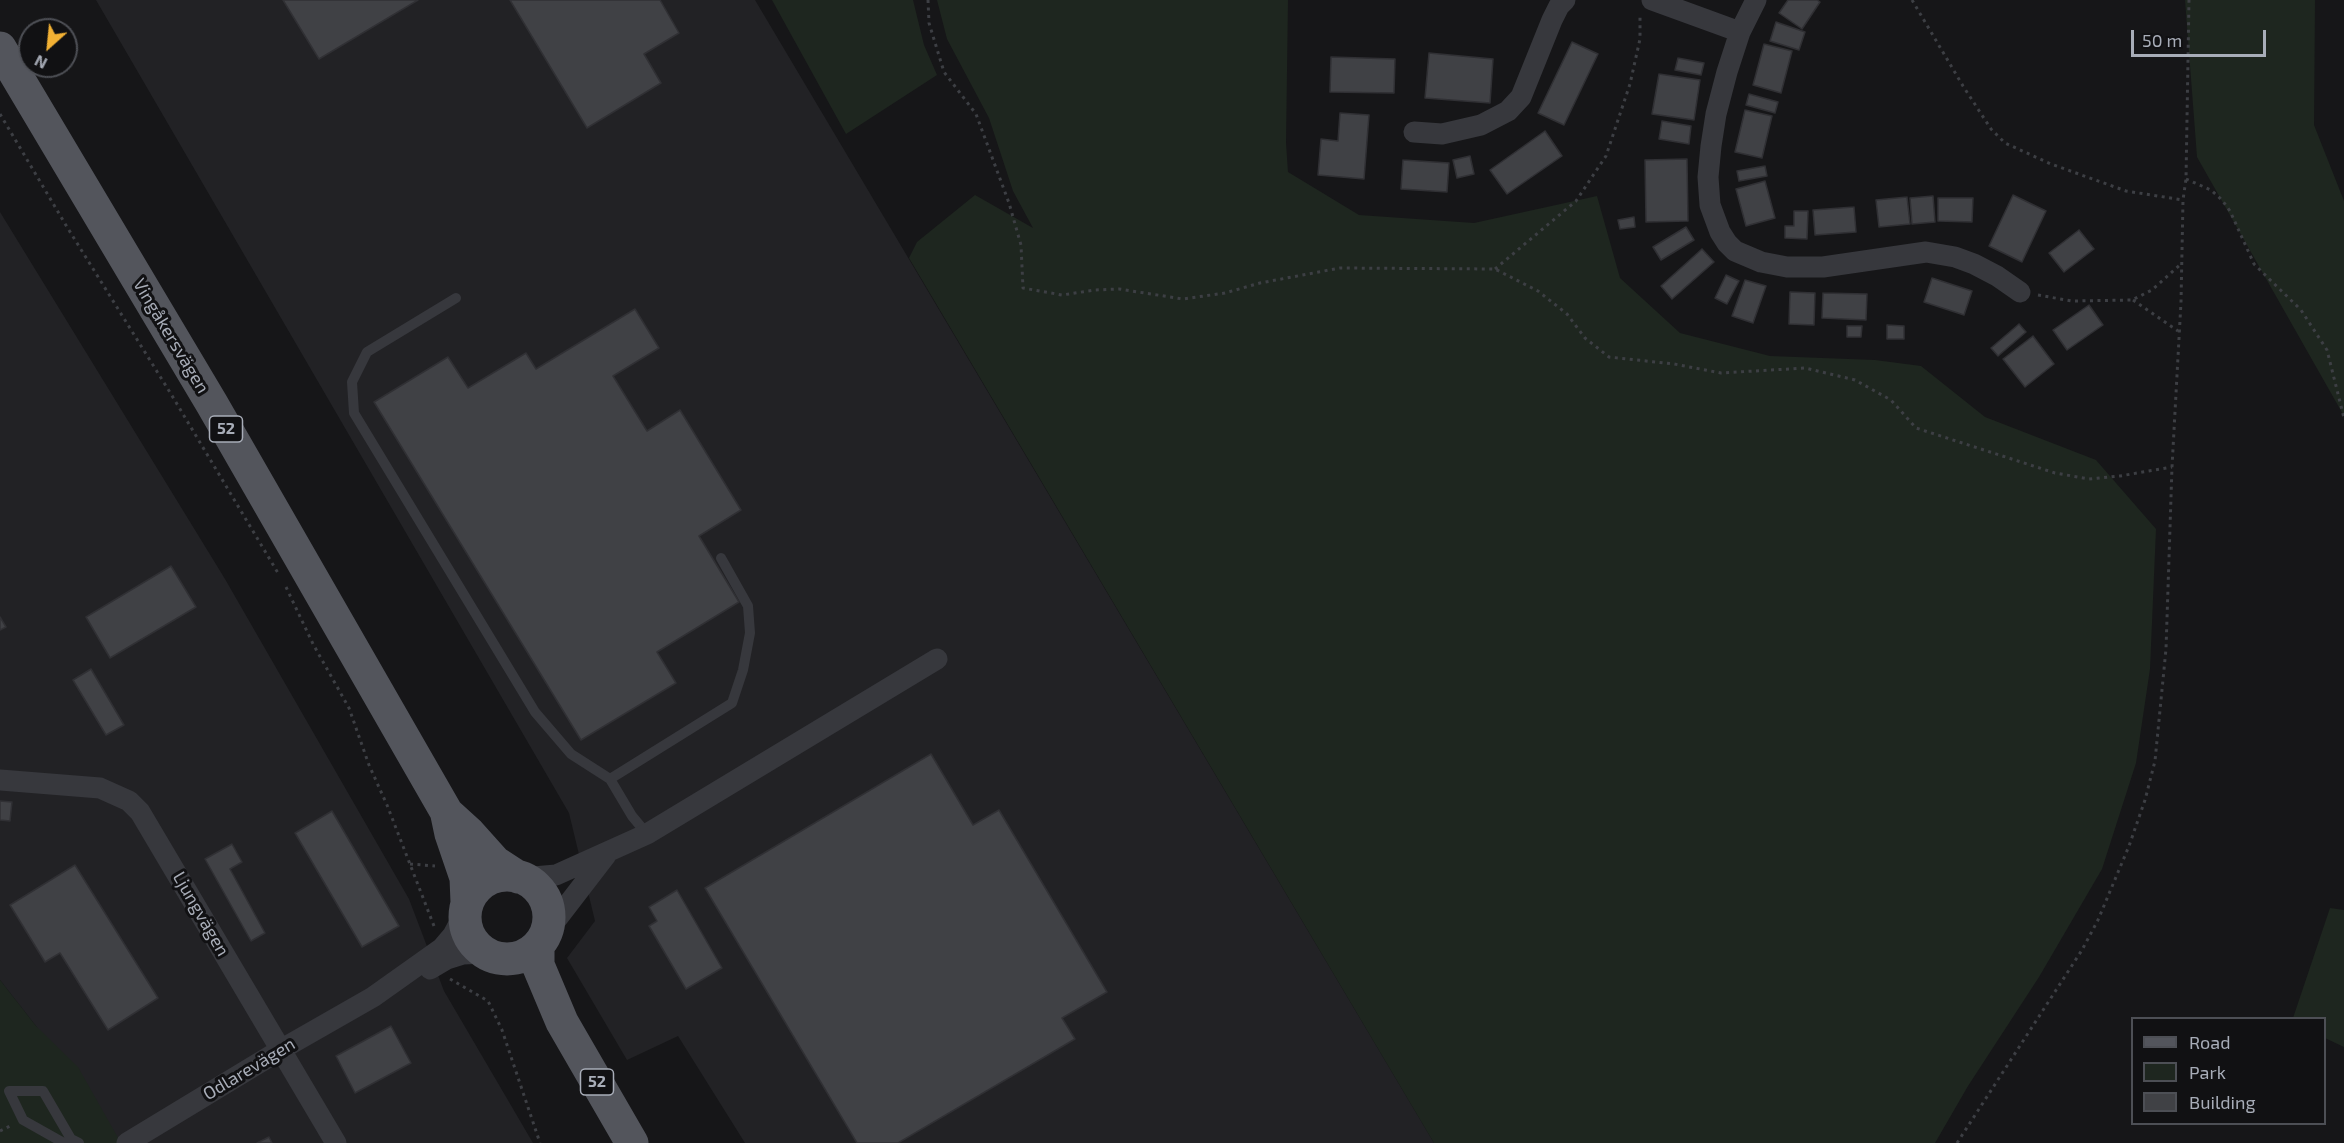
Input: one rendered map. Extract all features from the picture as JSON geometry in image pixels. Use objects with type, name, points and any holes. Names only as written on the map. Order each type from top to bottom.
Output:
[{"type":"main road","name":"Vingåkersvägen","points":[[0,48],[218,414],[447,813],[495,862],[520,878]]},
{"type":"main road","name":"Vingåkersvägen","points":[[447,813],[451,834],[466,878],[467,905]]},
{"type":"main road","points":[[467,905],[476,888],[490,879],[506,875],[520,878]]},
{"type":"main road","name":"52","points":[[520,878],[536,887],[546,900],[549,916],[538,965],[562,1022],[632,1143]]},
{"type":"main road","name":"52","points":[[467,905],[465,919],[468,935],[478,948],[514,974],[562,1022]]},
{"type":"main road","points":[[489,955],[508,960],[524,956],[542,940]]},
{"type":"street","points":[[1414,132],[1442,134],[1481,125],[1508,111],[1525,90],[1552,20],[1565,0]]},
{"type":"street","points":[[1756,0],[1740,32],[1716,114],[1708,177],[1713,214],[1720,232],[1736,251],[1761,262],[1788,267],[1811,267],[1926,252],[1955,257],[1974,264],[2020,292]]},
{"type":"street","points":[[1646,5],[1740,32]]},
{"type":"street","points":[[520,878],[556,875],[647,834],[937,659]]},
{"type":"street","name":"Ljungvägen","points":[[0,780],[100,788],[129,801],[151,827],[336,1143]]},
{"type":"street","points":[[542,940],[608,852]]},
{"type":"street","name":"Odlarevägen","points":[[127,1143],[373,997],[442,948],[453,935],[467,905]]},
{"type":"street","name":"Odlarevägen","points":[[373,997],[407,983],[447,959],[464,954],[489,955]]},
{"type":"lane","points":[[456,298],[367,352],[351,382],[354,413],[535,712],[571,754],[610,779],[632,816],[647,834]]},
{"type":"lane","points":[[610,779],[732,703],[743,670],[750,633],[749,615],[748,606],[721,558]]},
{"type":"lane","points":[[64,1143],[22,1120],[9,1091],[43,1090],[71,1139],[79,1143]]},
{"type":"path","points":[[928,0],[929,24],[944,72],[976,114],[1009,203],[1021,245],[1023,288],[1062,295],[1119,289],[1183,299],[1225,293],[1260,283],[1340,268],[1495,269],[1538,291],[1567,314],[1585,338],[1609,357],[1674,364],[1721,373],[1805,368],[1855,380],[1891,400],[1916,428],[2055,473],[2089,479],[2172,467]]},
{"type":"path","points":[[1912,0],[1963,86],[1991,129],[2005,143],[2050,164],[2126,191],[2183,200]]},
{"type":"path","points":[[1957,1143],[2082,950],[2098,920],[2112,890],[2145,800],[2155,761],[2163,694],[2183,200],[2186,179],[2189,0]]},
{"type":"path","points":[[1495,269],[1576,201],[1601,166],[1616,129],[1630,84],[1646,5]]},
{"type":"path","points":[[0,114],[279,575]]},
{"type":"path","points":[[2186,179],[2211,190],[2222,200],[2230,211],[2254,264],[2301,310],[2327,350],[2344,418]]},
{"type":"path","points":[[2020,292],[2072,301],[2132,300],[2152,290],[2181,263]]},
{"type":"path","points":[[2132,300],[2178,331]]},
{"type":"path","points":[[285,585],[313,644],[349,708],[369,765],[436,933]]},
{"type":"path","points":[[410,864],[438,866]]},
{"type":"path","points":[[432,967],[437,975],[458,982],[488,1000],[502,1030],[540,1143]]},
{"type":"shaded area","points":[[96,0],[755,0],[1434,1143],[745,1143],[678,1036],[627,1060],[567,958],[595,921],[569,813]]},
{"type":"shaded area","points":[[0,212],[225,579],[409,899],[444,991],[533,1143],[121,1143],[0,980]]},
{"type":"green space","points":[[772,0],[913,0],[924,45],[937,75],[846,134]]},
{"type":"green space","points":[[937,0],[1288,0],[1286,143],[1288,172],[1359,215],[1474,223],[1597,196],[1620,278],[1680,333],[1770,356],[1875,360],[1921,366],[1985,417],[2096,460],[2156,529],[2150,669],[2136,763],[2102,869],[2039,977],[1968,1086],[1935,1143],[1434,1143],[909,258],[917,242],[975,195],[1033,228],[1013,191],[989,118],[947,39]]},
{"type":"green space","points":[[2185,0],[2315,0],[2314,125],[2344,201],[2344,416],[2197,157]]},
{"type":"green space","points":[[2330,908],[2344,910],[2344,1047],[2326,1038],[2326,1017],[2293,1017]]},
{"type":"green space","points":[[0,980],[36,1026],[78,1067],[121,1143],[0,1143]]},
{"type":"building","points":[[283,0],[418,0],[319,59]]},
{"type":"building","points":[[510,0],[660,0],[679,33],[644,54],[661,83],[587,128]]},
{"type":"building","points":[[1788,0],[1817,0],[1820,2],[1802,29],[1779,13]]},
{"type":"building","points":[[1776,22],[1805,32],[1799,50],[1770,41]]},
{"type":"building","points":[[1572,42],[1598,54],[1564,125],[1538,113]]},
{"type":"building","points":[[1764,44],[1792,51],[1781,93],[1753,85]]},
{"type":"building","points":[[1429,53],[1493,59],[1490,103],[1425,98]]},
{"type":"building","points":[[1331,57],[1395,59],[1394,93],[1330,92]]},
{"type":"building","points":[[1678,58],[1704,63],[1701,75],[1675,70]]},
{"type":"building","points":[[1659,74],[1700,80],[1694,120],[1652,114]]},
{"type":"building","points":[[1749,94],[1778,102],[1775,113],[1746,105]]},
{"type":"building","points":[[1745,110],[1772,116],[1762,158],[1735,152]]},
{"type":"building","points":[[1340,113],[1369,115],[1364,179],[1318,175],[1321,139],[1338,141]]},
{"type":"building","points":[[1662,121],[1691,126],[1689,144],[1659,139]]},
{"type":"building","points":[[1545,131],[1562,156],[1507,194],[1490,170]]},
{"type":"building","points":[[1470,156],[1474,174],[1457,178],[1453,160]]},
{"type":"building","points":[[1687,159],[1688,221],[1646,222],[1645,160]]},
{"type":"building","points":[[1403,160],[1449,163],[1447,192],[1401,189]]},
{"type":"building","points":[[1765,166],[1767,176],[1739,181],[1737,171]]},
{"type":"building","points":[[1765,181],[1775,218],[1746,226],[1736,189]]},
{"type":"building","points":[[2013,195],[2046,211],[2022,262],[1989,246]]},
{"type":"building","points":[[1933,196],[1935,222],[1912,224],[1910,198]]},
{"type":"building","points":[[1907,197],[1910,224],[1879,227],[1876,200]]},
{"type":"building","points":[[1938,198],[1973,198],[1972,222],[1938,221]]},
{"type":"building","points":[[1854,207],[1856,232],[1815,235],[1813,210]]},
{"type":"building","points":[[1794,211],[1808,211],[1807,239],[1785,238],[1785,226],[1794,226]]},
{"type":"building","points":[[1634,217],[1635,227],[1620,229],[1618,220]]},
{"type":"building","points":[[1686,227],[1694,240],[1661,260],[1653,247]]},
{"type":"building","points":[[2079,230],[2094,249],[2064,272],[2049,253]]},
{"type":"building","points":[[1702,249],[1714,262],[1672,299],[1661,286]]},
{"type":"building","points":[[1726,275],[1739,281],[1727,304],[1715,298]]},
{"type":"building","points":[[1932,278],[1972,291],[1964,315],[1924,302]]},
{"type":"building","points":[[1745,280],[1766,286],[1753,323],[1732,316]]},
{"type":"building","points":[[1790,292],[1815,293],[1814,325],[1789,324]]},
{"type":"building","points":[[1823,293],[1867,294],[1866,320],[1822,318]]},
{"type":"building","points":[[2089,305],[2103,325],[2067,350],[2053,330]]},
{"type":"building","points":[[635,309],[659,348],[613,376],[647,431],[680,410],[741,510],[699,536],[739,602],[657,652],[676,683],[581,740],[374,402],[448,357],[468,388],[526,353],[536,369]]},
{"type":"building","points":[[2019,324],[2026,332],[1998,356],[1991,348]]},
{"type":"building","points":[[1887,325],[1904,326],[1904,339],[1887,339]]},
{"type":"building","points":[[1847,326],[1862,326],[1861,337],[1847,337]]},
{"type":"building","points":[[2033,336],[2054,364],[2025,387],[2003,359]]},
{"type":"building","points":[[171,566],[196,607],[110,658],[86,617]]},
{"type":"building","points":[[0,617],[6,627],[0,630]]},
{"type":"building","points":[[91,669],[124,725],[106,735],[73,680]]},
{"type":"building","points":[[931,754],[973,825],[999,810],[1107,992],[1062,1018],[1075,1039],[898,1143],[857,1143],[705,888]]},
{"type":"building","points":[[0,801],[12,802],[10,821],[0,820]]},
{"type":"building","points":[[332,811],[399,926],[362,947],[295,833]]},
{"type":"building","points":[[232,844],[242,862],[230,869],[265,933],[251,941],[205,859]]},
{"type":"building","points":[[75,865],[158,998],[108,1030],[60,953],[45,962],[10,905]]},
{"type":"building","points":[[677,890],[722,968],[686,989],[649,926],[657,921],[649,907]]},
{"type":"building","points":[[391,1026],[411,1063],[355,1093],[336,1056]]},
{"type":"building","points":[[269,1137],[272,1143],[257,1143]]}]
